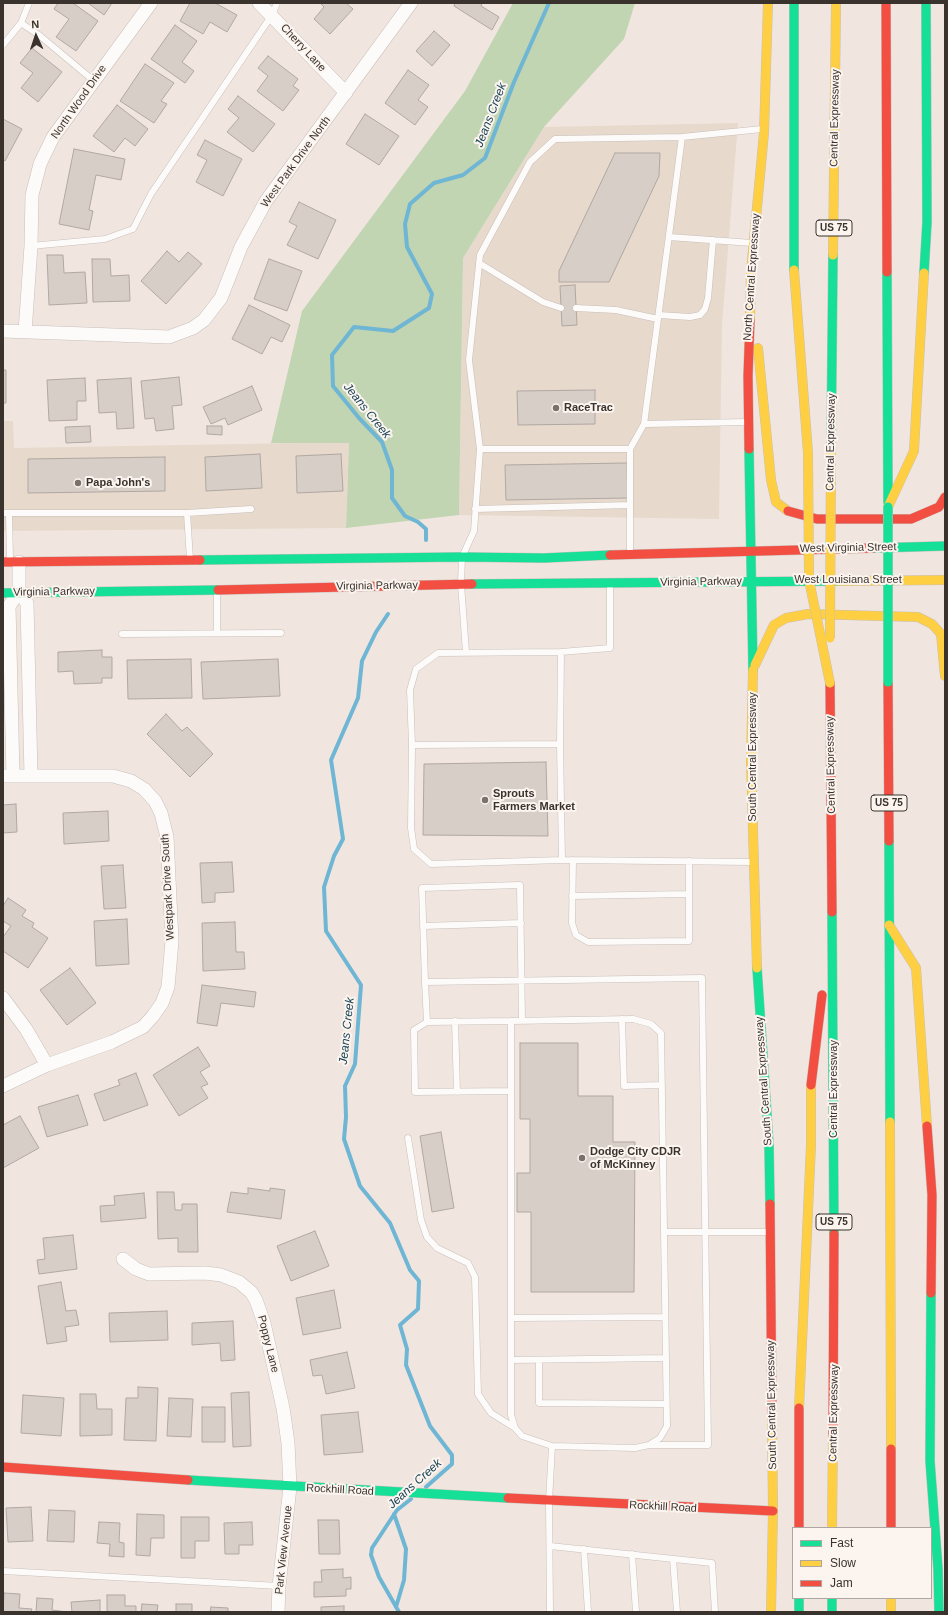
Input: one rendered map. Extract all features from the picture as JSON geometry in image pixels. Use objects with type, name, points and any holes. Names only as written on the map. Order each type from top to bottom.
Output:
[{"type":"main road","name":"North Central Expressway","points":[[752,550],[748,331],[750,271],[764,128],[768,3]]},
{"type":"main road","points":[[794,3],[794,282],[808,453],[809,580],[830,683]]},
{"type":"main road","name":"Central Expressway","points":[[832,1527],[835,1339],[830,683],[836,3]]},
{"type":"main road","name":"US 75","points":[[886,3],[891,1527]]},
{"type":"main road","points":[[888,507],[914,451],[927,222],[926,3]]},
{"type":"main road","points":[[750,271],[771,480],[776,502],[789,512],[817,520],[911,519],[939,507],[945,497]]},
{"type":"main road","name":"West Virginia Street","points":[[752,550],[945,546]]},
{"type":"main road","points":[[10,562],[462,556],[544,558],[752,550]]},
{"type":"main road","name":"South Central Expressway","points":[[752,550],[753,669],[751,762],[756,965],[769,1145],[773,1511],[772,1612]]},
{"type":"main road","name":"West Louisiana Street","points":[[752,581],[945,580]]},
{"type":"main road","name":"Virginia Parkway","points":[[3,593],[462,584],[752,581]]},
{"type":"main road","points":[[753,669],[774,625],[786,618],[808,614],[910,617],[918,618],[932,624],[941,634],[945,676]]},
{"type":"main road","points":[[799,1527],[799,1382],[812,1145],[811,1074],[832,916]]},
{"type":"main road","points":[[889,925],[916,968],[932,1195],[930,1461],[938,1569],[939,1612]]},
{"type":"main road","name":"Rockhill Road","points":[[3,1467],[290,1487],[773,1511]]},
{"type":"main road","points":[[798,1612],[799,1599]]},
{"type":"main road","points":[[832,1599],[832,1612]]},
{"type":"main road","points":[[891,1599],[891,1612]]},
{"type":"street","name":"North Wood Drive","points":[[25,332],[31,246],[32,195],[40,164],[53,137],[151,3]]},
{"type":"street","name":"Cherry Lane","points":[[259,3],[275,9],[346,93]]},
{"type":"street","name":"West Park Drive North","points":[[3,331],[169,337],[193,328],[204,320],[221,298],[242,247],[266,201],[285,173],[346,93],[411,3]]},
{"type":"street","points":[[10,562],[19,592],[27,603],[31,776]]},
{"type":"street","points":[[8,776],[9,606],[19,592]]},
{"type":"street","name":"Westpark Drive South","points":[[3,1086],[47,1065],[112,1042],[143,1027],[162,1003],[168,988],[171,947],[167,837],[161,813],[155,801],[144,789],[131,781],[113,776],[8,776]]},
{"type":"street","points":[[3,998],[26,1029],[47,1065]]},
{"type":"street","name":"Poppy Lane","points":[[123,1258],[136,1269],[149,1274],[205,1273],[221,1275],[239,1282],[251,1292],[256,1300],[264,1323],[283,1408],[288,1443],[290,1487]]},
{"type":"street","name":"Park View Avenue","points":[[278,1612],[279,1586],[290,1487]]},
{"type":"lane","points":[[3,45],[21,23],[29,3]]},
{"type":"lane","points":[[31,246],[105,239],[133,229],[151,194],[275,9]]},
{"type":"lane","points":[[21,23],[39,35],[94,82]]},
{"type":"lane","points":[[466,652],[462,556],[474,531],[480,450],[469,360],[480,255],[530,162],[555,139],[682,137],[764,128]]},
{"type":"lane","points":[[630,555],[630,449],[644,424],[682,137]]},
{"type":"lane","points":[[669,236],[753,243]]},
{"type":"lane","points":[[576,308],[616,310],[658,317],[690,317],[700,315],[705,309],[708,298],[713,240]]},
{"type":"lane","points":[[480,263],[543,302],[561,308]]},
{"type":"lane","points":[[644,424],[749,422]]},
{"type":"lane","points":[[480,450],[630,449]]},
{"type":"lane","points":[[475,509],[630,505]]},
{"type":"lane","points":[[10,562],[6,513],[187,513],[251,509]]},
{"type":"lane","points":[[187,513],[190,560]]},
{"type":"lane","points":[[610,583],[610,648],[562,652],[438,653],[416,670],[410,690],[412,745],[411,828],[414,849],[431,864],[562,860],[754,862]]},
{"type":"lane","points":[[216,590],[217,633]]},
{"type":"lane","points":[[122,634],[281,633]]},
{"type":"lane","points":[[562,652],[560,744],[562,860]]},
{"type":"lane","points":[[412,745],[560,744]]},
{"type":"lane","points":[[573,860],[572,923],[576,935],[588,942],[689,940],[689,861]]},
{"type":"lane","points":[[426,1022],[422,888],[520,885],[522,1021]]},
{"type":"lane","points":[[572,896],[689,894]]},
{"type":"lane","points":[[424,926],[521,923]]},
{"type":"lane","points":[[408,1138],[421,1220],[427,1236],[437,1248],[468,1263],[476,1277],[478,1394],[490,1413],[515,1428],[522,1436],[552,1446],[635,1448],[649,1445],[708,1445],[702,978],[425,982]]},
{"type":"lane","points":[[622,1019],[624,1086],[662,1085]]},
{"type":"lane","points":[[511,1091],[415,1092],[414,1030],[426,1022],[633,1019],[651,1024],[661,1033],[667,1426],[660,1438],[649,1445]]},
{"type":"lane","points":[[511,1021],[511,1415],[515,1428]]},
{"type":"lane","points":[[455,1022],[457,1092]]},
{"type":"lane","points":[[664,1232],[770,1232]]},
{"type":"lane","points":[[511,1318],[665,1318]]},
{"type":"lane","points":[[511,1360],[666,1358]]},
{"type":"lane","points":[[538,1360],[539,1403],[666,1404]]},
{"type":"lane","points":[[550,1612],[549,1501],[552,1446]]},
{"type":"lane","points":[[550,1546],[712,1563],[715,1612]]},
{"type":"lane","points":[[584,1549],[588,1612]]},
{"type":"lane","points":[[632,1554],[636,1612]]},
{"type":"lane","points":[[673,1559],[677,1612]]},
{"type":"lane","points":[[3,1571],[279,1586]]},
{"type":"shaded area","points":[[738,123],[722,325],[719,519],[459,515],[463,258],[544,127]]},
{"type":"shaded area","points":[[3,421],[13,421],[14,448],[349,442],[346,528],[3,531]]},
{"type":"green space","points":[[513,3],[635,3],[624,39],[544,127],[463,258],[459,515],[346,528],[349,443],[271,443],[302,311],[465,91]]},
{"type":"building","points":[[58,3],[73,3],[98,21],[76,51],[56,37],[69,19],[54,9]]},
{"type":"building","points":[[88,3],[112,3],[104,15]]},
{"type":"building","points":[[190,3],[215,3],[237,15],[227,32],[210,22],[203,34],[180,21]]},
{"type":"building","points":[[320,3],[346,3],[353,9],[330,34],[314,19],[324,7]]},
{"type":"building","points":[[455,3],[482,3],[481,6],[499,17],[492,30],[454,6]]},
{"type":"building","points":[[175,25],[197,41],[182,62],[194,71],[185,83],[151,59]]},
{"type":"building","points":[[434,31],[450,45],[432,66],[416,51]]},
{"type":"building","points":[[32,48],[62,72],[38,102],[21,88],[33,73],[20,63]]},
{"type":"building","points":[[268,56],[298,79],[293,86],[299,90],[283,111],[257,91],[268,76],[258,68]]},
{"type":"building","points":[[145,64],[174,83],[161,101],[167,104],[154,123],[120,101]]},
{"type":"building","points":[[408,70],[429,85],[418,100],[428,107],[415,125],[385,103]]},
{"type":"building","points":[[238,96],[275,124],[253,152],[227,132],[239,118],[228,109]]},
{"type":"building","points":[[117,105],[148,129],[135,146],[125,138],[114,152],[93,136]]},
{"type":"building","points":[[365,114],[399,136],[379,165],[346,144]]},
{"type":"building","points":[[3,119],[22,129],[5,161],[3,160]]},
{"type":"building","points":[[205,140],[242,159],[223,196],[196,182],[207,160],[197,155]]},
{"type":"building","points":[[74,149],[125,159],[121,180],[96,175],[89,210],[93,211],[89,230],[59,224]]},
{"type":"building","points":[[615,153],[660,153],[659,176],[609,282],[559,282],[559,271]]},
{"type":"building","points":[[299,202],[336,220],[318,259],[287,245],[297,226],[289,222]]},
{"type":"building","points":[[167,251],[179,262],[188,252],[202,264],[166,304],[141,281]]},
{"type":"building","points":[[47,255],[63,255],[64,273],[85,272],[87,303],[49,305]]},
{"type":"building","points":[[92,259],[110,259],[111,276],[129,275],[130,301],[93,302]]},
{"type":"building","points":[[269,259],[302,271],[287,311],[254,299]]},
{"type":"building","points":[[575,285],[577,325],[562,326],[560,286]]},
{"type":"building","points":[[249,305],[290,325],[282,342],[271,337],[262,354],[232,339]]},
{"type":"building","points":[[3,370],[6,370],[6,403],[3,403]]},
{"type":"building","points":[[179,377],[182,405],[172,406],[174,429],[156,431],[154,418],[145,419],[141,381]]},
{"type":"building","points":[[85,378],[86,401],[77,401],[77,420],[49,421],[47,380]]},
{"type":"building","points":[[131,378],[134,428],[117,429],[116,412],[99,413],[97,380]]},
{"type":"building","points":[[252,386],[262,410],[228,425],[225,418],[211,424],[203,407]]},
{"type":"building","name":"RaceTrac","points":[[595,390],[595,424],[518,425],[517,391]]},
{"type":"building","points":[[90,426],[91,442],[66,443],[65,427]]},
{"type":"building","points":[[207,426],[222,426],[222,435],[207,434]]},
{"type":"building","points":[[260,454],[262,488],[206,491],[205,457]]},
{"type":"building","points":[[341,454],[343,491],[297,493],[296,456]]},
{"type":"building","points":[[165,457],[165,491],[28,493],[28,459]]},
{"type":"building","points":[[627,463],[628,498],[506,500],[505,465]]},
{"type":"building","points":[[102,650],[102,657],[112,657],[112,678],[102,678],[102,683],[74,684],[73,671],[58,672],[58,652]]},
{"type":"building","points":[[191,659],[192,698],[128,699],[127,660]]},
{"type":"building","points":[[278,659],[280,696],[203,699],[201,662]]},
{"type":"building","points":[[166,714],[182,731],[187,727],[213,754],[190,777],[147,734]]},
{"type":"building","name":"Sprouts Farmers Market","points":[[546,762],[548,836],[423,835],[424,764]]},
{"type":"building","points":[[16,804],[17,832],[3,833],[3,805]]},
{"type":"building","points":[[108,811],[109,841],[64,844],[63,813]]},
{"type":"building","points":[[232,862],[234,892],[215,893],[215,902],[202,903],[200,863]]},
{"type":"building","points":[[123,865],[126,908],[104,909],[101,866]]},
{"type":"building","points":[[8,898],[26,910],[22,916],[34,923],[32,927],[48,938],[28,968],[3,951],[3,937],[11,926],[3,921],[3,906]]},
{"type":"building","points":[[127,919],[129,964],[96,966],[94,921]]},
{"type":"building","points":[[235,922],[236,952],[244,952],[245,969],[203,971],[202,923]]},
{"type":"building","points":[[70,968],[96,1003],[67,1025],[40,990]]},
{"type":"building","points":[[202,985],[256,992],[254,1007],[221,1003],[217,1026],[197,1023]]},
{"type":"building","name":"Dodge City CDJR of McKinney","points":[[520,1043],[578,1043],[578,1096],[613,1096],[613,1142],[635,1142],[634,1292],[531,1292],[531,1212],[517,1212],[517,1173],[530,1173],[530,1119],[520,1119]]},
{"type":"building","points":[[198,1047],[210,1066],[200,1072],[208,1084],[201,1087],[208,1098],[179,1116],[153,1075]]},
{"type":"building","points":[[136,1073],[148,1105],[104,1121],[94,1094],[120,1085],[118,1080]]},
{"type":"building","points":[[78,1095],[88,1125],[47,1137],[38,1107]]},
{"type":"building","points":[[20,1116],[39,1148],[3,1168],[3,1125]]},
{"type":"building","points":[[441,1132],[454,1208],[432,1212],[420,1136]]},
{"type":"building","points":[[248,1188],[270,1191],[270,1188],[285,1190],[281,1219],[227,1212],[231,1192],[248,1194]]},
{"type":"building","points":[[157,1192],[174,1192],[175,1210],[182,1210],[182,1204],[197,1204],[198,1252],[178,1252],[178,1238],[158,1239]]},
{"type":"building","points":[[144,1193],[146,1218],[101,1222],[100,1206],[115,1205],[114,1196]]},
{"type":"building","points":[[315,1231],[329,1266],[291,1281],[277,1246]]},
{"type":"building","points":[[73,1235],[77,1269],[39,1274],[37,1260],[45,1259],[43,1238]]},
{"type":"building","points":[[61,1282],[66,1311],[76,1310],[79,1325],[65,1327],[67,1341],[47,1344],[38,1286]]},
{"type":"building","points":[[334,1290],[341,1328],[303,1335],[296,1298]]},
{"type":"building","points":[[167,1311],[168,1340],[110,1342],[109,1313]]},
{"type":"building","points":[[233,1321],[235,1360],[221,1361],[220,1343],[192,1345],[192,1323]]},
{"type":"building","points":[[347,1352],[355,1388],[326,1394],[322,1375],[313,1376],[310,1360]]},
{"type":"building","points":[[138,1387],[158,1388],[156,1441],[124,1440],[126,1398],[138,1398]]},
{"type":"building","points":[[249,1392],[251,1446],[233,1447],[231,1393]]},
{"type":"building","points":[[80,1394],[96,1394],[97,1409],[112,1409],[112,1435],[80,1436]]},
{"type":"building","points":[[23,1395],[64,1398],[61,1436],[21,1433]]},
{"type":"building","points":[[169,1398],[193,1399],[191,1437],[167,1436]]},
{"type":"building","points":[[202,1407],[225,1407],[225,1442],[202,1442]]},
{"type":"building","points":[[358,1412],[363,1452],[324,1455],[321,1415]]},
{"type":"building","points":[[31,1507],[33,1541],[8,1542],[6,1508]]},
{"type":"building","points":[[49,1510],[75,1511],[74,1542],[47,1541]]},
{"type":"building","points":[[137,1514],[164,1515],[164,1538],[151,1538],[150,1556],[136,1555]]},
{"type":"building","points":[[181,1517],[209,1517],[209,1541],[195,1541],[195,1558],[181,1558]]},
{"type":"building","points":[[318,1520],[339,1520],[340,1554],[319,1554]]},
{"type":"building","points":[[99,1522],[120,1523],[119,1542],[124,1543],[124,1557],[109,1556],[110,1544],[97,1543]]},
{"type":"building","points":[[252,1522],[253,1545],[239,1545],[239,1554],[225,1554],[224,1523]]},
{"type":"building","points":[[343,1569],[343,1578],[351,1577],[351,1589],[346,1589],[346,1596],[314,1597],[314,1582],[322,1582],[321,1570]]},
{"type":"building","points":[[4,1593],[20,1594],[19,1608],[32,1609],[31,1612],[3,1612]]},
{"type":"building","points":[[107,1595],[125,1595],[125,1606],[136,1606],[136,1612],[107,1612]]},
{"type":"building","points":[[37,1598],[53,1599],[52,1610],[68,1612],[36,1612]]},
{"type":"building","points":[[100,1600],[100,1612],[72,1612],[71,1602]]},
{"type":"building","points":[[142,1604],[158,1605],[157,1612],[141,1612]]},
{"type":"building","points":[[176,1604],[192,1604],[192,1612],[176,1612]]},
{"type":"building","points":[[344,1606],[344,1612],[321,1612],[321,1607]]},
{"type":"building","points":[[211,1607],[228,1608],[228,1612],[210,1612]]},
{"type":"waterway","name":"Jeans Creek","points":[[426,540],[426,529],[418,522],[405,516],[392,498],[392,470],[382,442],[359,418],[333,386],[332,355],[354,327],[393,331],[429,308],[432,294],[407,247],[405,224],[410,204],[434,183],[463,175],[485,158],[514,82],[549,3]]},
{"type":"waterway","name":"Jeans Creek","points":[[388,614],[376,632],[362,661],[358,698],[331,760],[343,839],[334,856],[324,887],[326,931],[361,985],[355,1064],[345,1086],[346,1117],[344,1139],[360,1186],[390,1223],[410,1270],[419,1281],[418,1309],[400,1325],[407,1349],[406,1365],[430,1426],[452,1455],[452,1464],[426,1487]]},
{"type":"waterway","name":"Jeans Creek","points":[[399,1612],[379,1577],[371,1555],[372,1548],[397,1510],[411,1499]]},
{"type":"waterway","points":[[394,1514],[406,1549],[404,1580],[396,1607]]},
{"type":"traffic: fast","points":[[794,3],[794,270]]},
{"type":"traffic: fast","points":[[924,273],[927,222],[926,3]]},
{"type":"traffic: fast","points":[[831,453],[833,255]]},
{"type":"traffic: fast","points":[[887,272],[888,502]]},
{"type":"traffic: fast","points":[[749,449],[753,670]]},
{"type":"traffic: fast","points":[[888,507],[888,682]]},
{"type":"traffic: fast","points":[[874,548],[945,546]]},
{"type":"traffic: fast","points":[[200,560],[462,557],[544,558],[610,555]]},
{"type":"traffic: fast","points":[[472,584],[838,581]]},
{"type":"traffic: fast","points":[[3,593],[218,590]]},
{"type":"traffic: fast","points":[[889,841],[890,1122]]},
{"type":"traffic: fast","points":[[832,912],[834,1234]]},
{"type":"traffic: fast","points":[[757,968],[769,1145],[770,1204]]},
{"type":"traffic: fast","points":[[931,1293],[930,1461],[938,1569],[939,1612]]},
{"type":"traffic: fast","points":[[188,1480],[508,1498]]},
{"type":"traffic: fast","points":[[799,1599],[799,1612]]},
{"type":"traffic: fast","points":[[832,1599],[832,1612]]},
{"type":"traffic: slow","points":[[750,320],[751,271],[764,133],[768,3]]},
{"type":"traffic: slow","points":[[833,255],[836,3]]},
{"type":"traffic: slow","points":[[794,270],[808,453]]},
{"type":"traffic: slow","points":[[888,507],[914,451],[924,273]]},
{"type":"traffic: slow","points":[[758,348],[771,480],[776,502],[788,511]]},
{"type":"traffic: slow","points":[[808,453],[809,580],[830,683]]},
{"type":"traffic: slow","points":[[830,638],[831,453]]},
{"type":"traffic: slow","points":[[838,581],[945,580]]},
{"type":"traffic: slow","points":[[755,665],[774,625],[786,618],[808,614],[918,617],[932,624],[941,634],[945,676]]},
{"type":"traffic: slow","points":[[753,670],[751,762],[757,968]]},
{"type":"traffic: slow","points":[[889,925],[916,968],[927,1126]]},
{"type":"traffic: slow","points":[[799,1408],[811,1145],[811,1085]]},
{"type":"traffic: slow","points":[[890,1122],[891,1449]]},
{"type":"traffic: slow","points":[[771,1612],[773,1511],[772,1419]]},
{"type":"traffic: slow","points":[[832,1527],[833,1435]]},
{"type":"traffic: slow","points":[[891,1599],[891,1612]]},
{"type":"traffic: jam","points":[[886,3],[887,272]]},
{"type":"traffic: jam","points":[[749,449],[748,376],[750,320]]},
{"type":"traffic: jam","points":[[788,511],[817,519],[911,519],[939,507],[945,497]]},
{"type":"traffic: jam","points":[[610,555],[874,548]]},
{"type":"traffic: jam","points":[[3,562],[200,560]]},
{"type":"traffic: jam","points":[[218,590],[472,584]]},
{"type":"traffic: jam","points":[[888,682],[889,841]]},
{"type":"traffic: jam","points":[[830,683],[832,912]]},
{"type":"traffic: jam","points":[[811,1085],[822,995]]},
{"type":"traffic: jam","points":[[927,1126],[932,1195],[931,1293]]},
{"type":"traffic: jam","points":[[770,1204],[772,1419]]},
{"type":"traffic: jam","points":[[833,1435],[834,1234]]},
{"type":"traffic: jam","points":[[799,1408],[799,1527]]},
{"type":"traffic: jam","points":[[891,1449],[891,1527]]},
{"type":"traffic: jam","points":[[3,1467],[188,1480]]},
{"type":"traffic: jam","points":[[508,1498],[773,1511]]},
{"type":"place","name":"RaceTrac","points":[[556,408]]},
{"type":"place","name":"Papa John's","points":[[78,483]]},
{"type":"place","name":"Sprouts Farmers Market","points":[[485,800]]},
{"type":"place","name":"Dodge City CDJR of McKinney","points":[[582,1158]]}]
